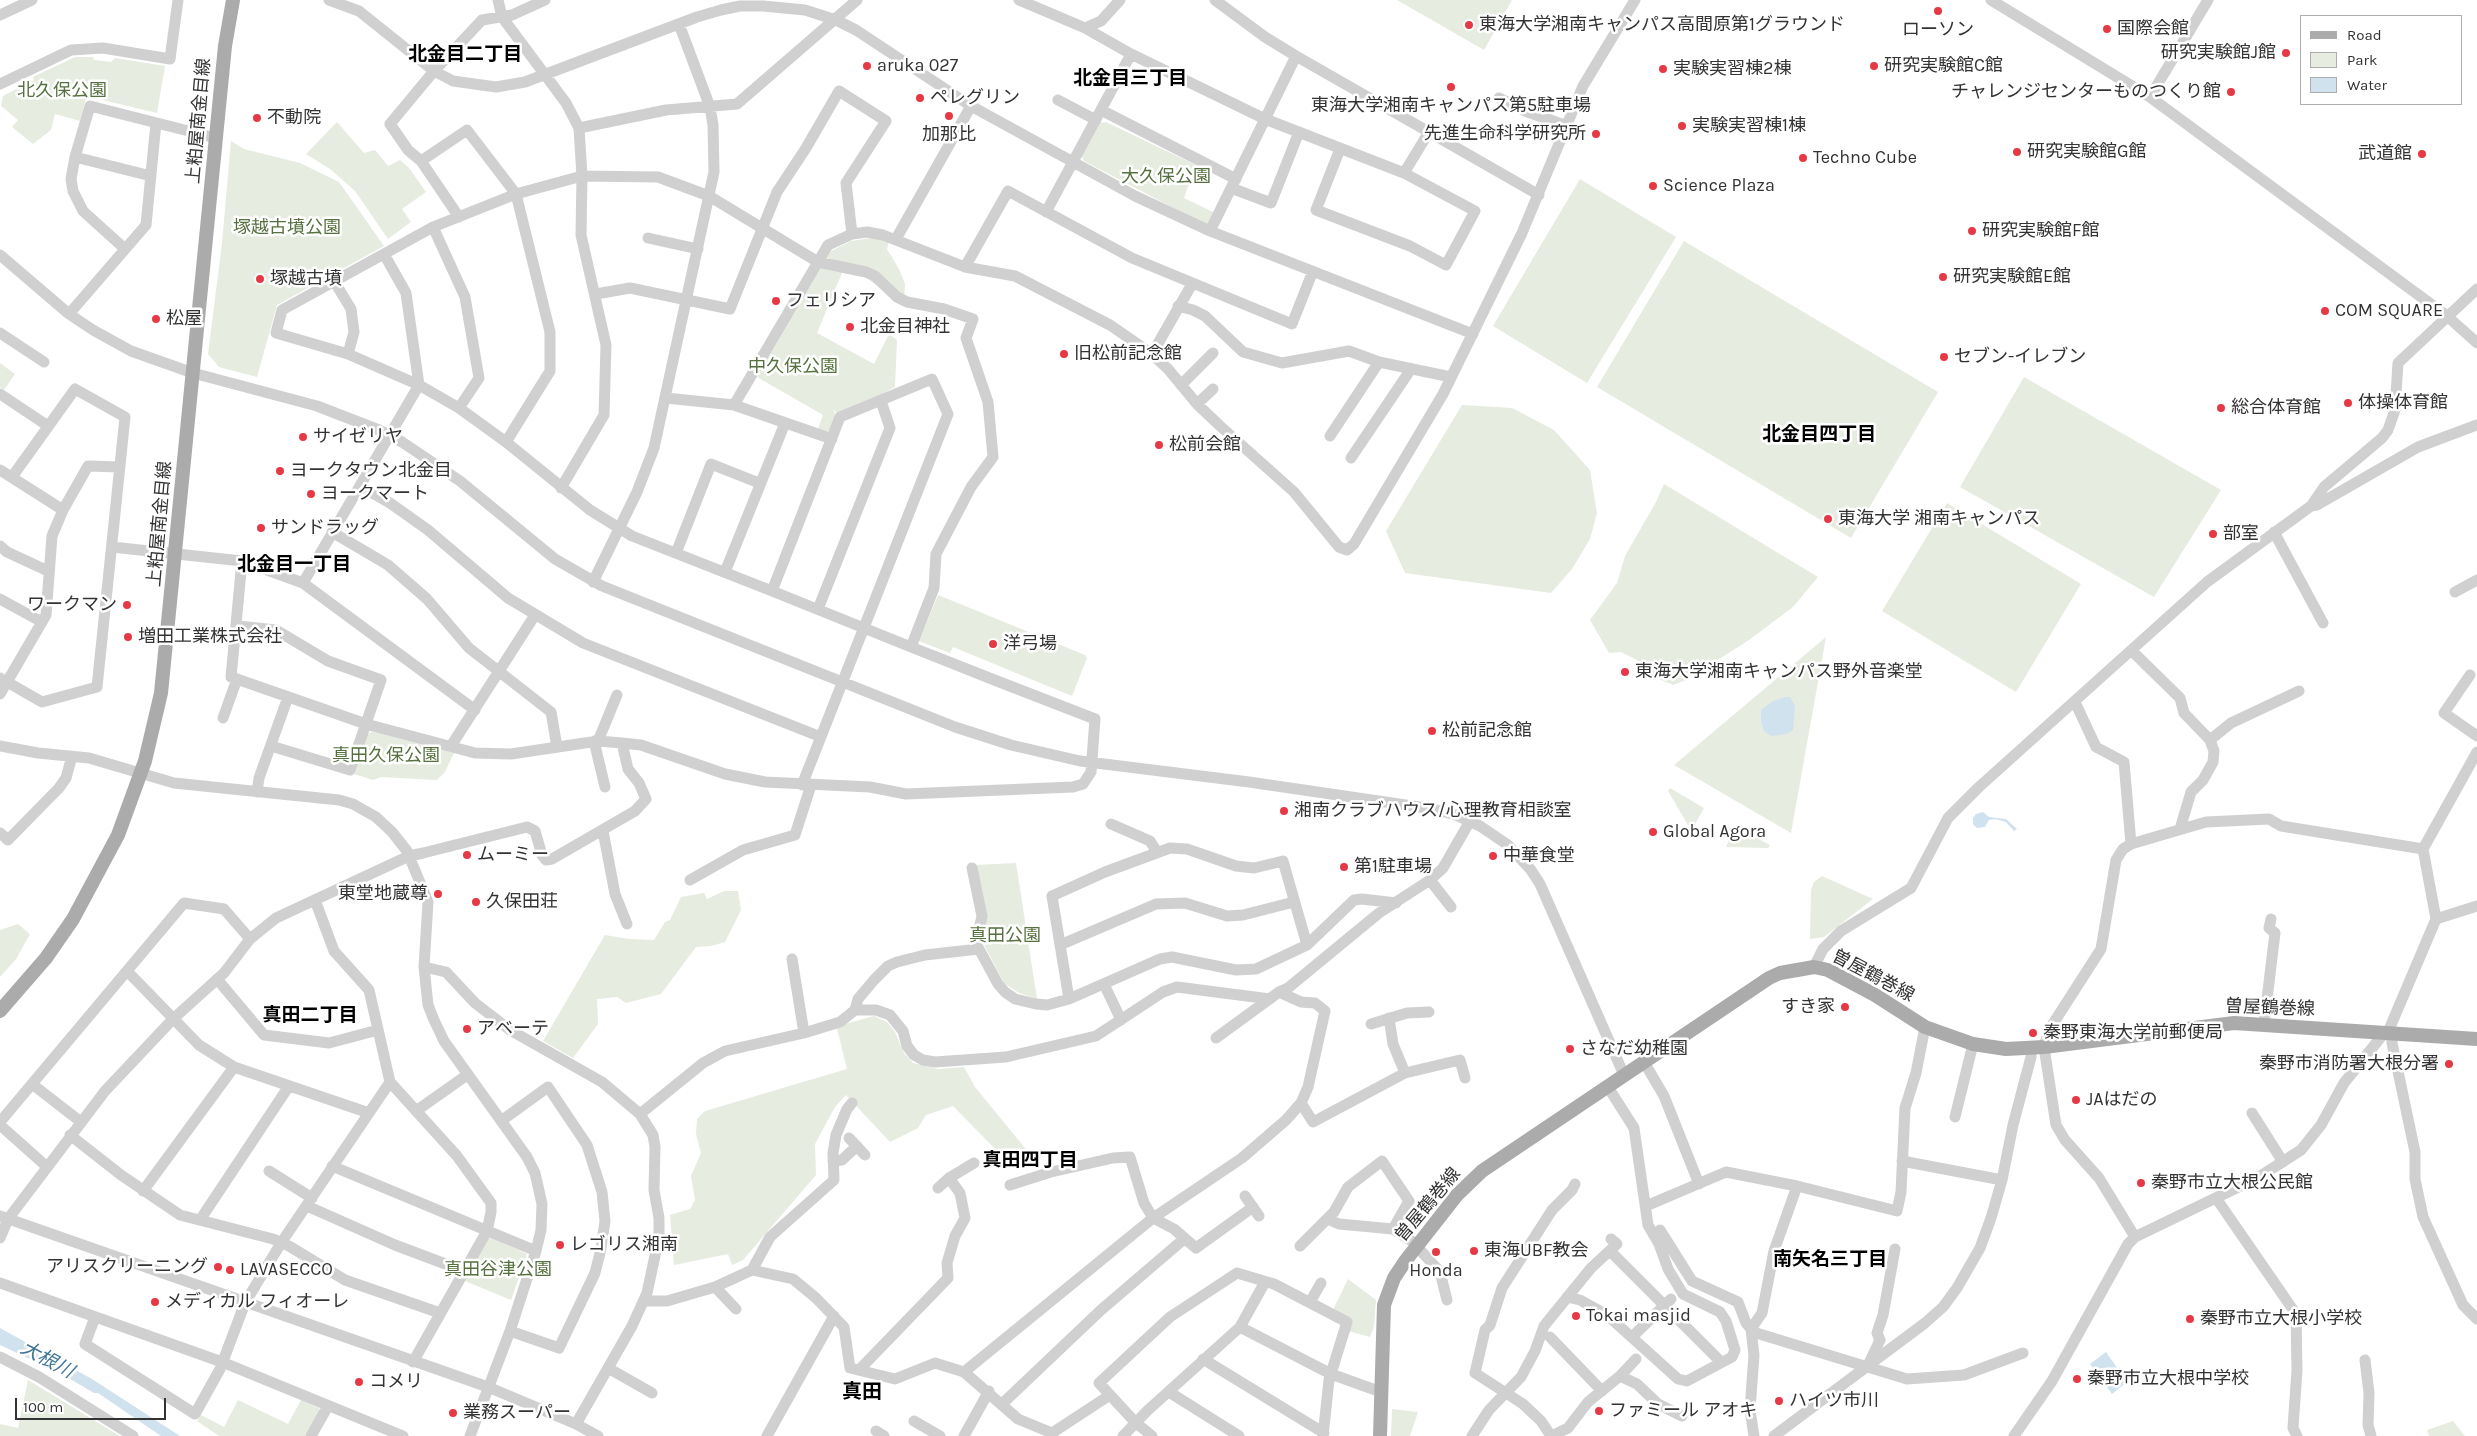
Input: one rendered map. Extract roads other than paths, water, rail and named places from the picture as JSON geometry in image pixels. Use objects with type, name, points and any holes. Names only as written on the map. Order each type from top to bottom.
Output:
[{"type":"main road","name":"上粕屋南金目線","points":[[0,1011],[46,958],[73,919],[118,835],[141,774],[161,693],[225,46],[233,0]]},
{"type":"main road","name":"曽屋鶴巻線","points":[[1380,1436],[1384,1305],[1394,1278],[1457,1195],[1482,1171],[1624,1075],[1768,978],[1790,970],[1814,967],[1842,977],[1925,1027],[1973,1044],[2006,1049],[2037,1048],[2215,1025],[2264,1024],[2388,1032],[2459,1040],[2477,1039]]},
{"type":"street","points":[[0,15],[32,0]]},
{"type":"street","points":[[0,84],[71,50],[103,48],[170,59],[178,0]]},
{"type":"street","points":[[329,0],[359,11],[434,71],[453,81],[496,87],[525,82],[740,3],[805,10],[836,20],[856,30],[971,106],[1135,196],[1210,231],[1473,334]]},
{"type":"street","points":[[498,0],[502,17],[566,103],[579,128],[582,176],[581,235],[596,294],[606,345],[604,415],[561,488]]},
{"type":"street","points":[[459,217],[421,161],[408,150],[390,124],[434,71],[482,20],[512,15],[545,0]]},
{"type":"street","points":[[579,128],[666,110],[737,104],[857,0]]},
{"type":"street","points":[[1019,0],[1085,28],[1131,54],[1265,119],[1404,173],[1474,211],[1446,265],[1410,246],[1316,210],[1340,149]]},
{"type":"street","points":[[1085,28],[1101,21],[1120,0]]},
{"type":"street","points":[[1215,0],[1265,37],[1296,56],[1539,195]]},
{"type":"street","points":[[734,405],[828,245],[852,234],[867,232],[896,239],[964,267],[1006,274],[1036,286],[1110,325],[1152,354],[1197,404],[1294,492],[1339,547],[1347,550],[1354,544],[1451,377],[1539,195],[1583,86],[1635,0]]},
{"type":"street","points":[[1992,0],[2150,97],[2447,316],[2477,343]]},
{"type":"street","points":[[2150,97],[2208,0]]},
{"type":"street","points":[[593,582],[654,448],[714,172],[714,125],[710,107],[679,24]]},
{"type":"street","points":[[1046,212],[1131,54]]},
{"type":"street","points":[[1210,231],[1296,56]]},
{"type":"street","points":[[596,294],[630,288],[730,309],[777,192],[806,148],[839,91],[886,121],[846,183],[852,234]]},
{"type":"street","points":[[1500,98],[1518,108],[1567,126]]},
{"type":"street","points":[[1058,100],[1098,115],[1271,203],[1299,132]]},
{"type":"street","points":[[125,249],[84,211],[76,199],[71,179],[75,157],[90,106],[216,138]]},
{"type":"street","points":[[896,239],[971,106]]},
{"type":"street","points":[[69,314],[146,225],[156,122]]},
{"type":"street","points":[[421,161],[467,130],[516,194],[550,332],[550,371],[506,442]]},
{"type":"street","points":[[1404,173],[1429,132]]},
{"type":"street","points":[[75,157],[151,176]]},
{"type":"street","points":[[242,561],[238,626],[231,677],[366,724],[475,753],[511,754],[596,741],[622,743],[641,745],[726,774],[765,782],[870,788],[906,794],[1073,787],[1083,784],[1088,779],[1092,763],[1095,719],[911,647],[632,536],[590,510],[506,442],[459,408],[419,385],[348,354],[276,333],[282,310],[433,227],[516,194],[582,176],[658,177],[709,196],[818,262],[866,272],[886,285],[897,297],[907,302],[944,309],[973,319],[966,338],[988,402],[993,457],[971,487],[936,554],[934,588],[911,647]]},
{"type":"street","points":[[964,267],[1008,191],[1132,258],[1292,324],[1314,271]]},
{"type":"street","points":[[433,227],[465,297],[479,378],[459,408]]},
{"type":"street","points":[[648,238],[698,249]]},
{"type":"street","points":[[303,583],[419,385],[406,292],[384,254]]},
{"type":"street","points":[[0,255],[69,314],[131,351],[193,373],[318,406],[390,436],[460,481],[536,545],[593,582],[633,600],[955,727],[1011,745],[1092,763],[1249,782],[1413,806],[1442,811],[1470,821],[1508,845],[1531,870],[1540,884],[1624,1075]]},
{"type":"street","points":[[334,281],[351,309],[354,332],[348,354]]},
{"type":"street","points":[[1152,354],[1192,284]]},
{"type":"street","points":[[1814,967],[1823,949],[1841,931],[1911,888],[1948,818],[2207,582],[2311,506],[2324,487],[2388,430],[2395,410],[2398,364],[2477,289]]},
{"type":"street","points":[[1178,306],[1205,316],[1243,352],[1282,363],[1349,351],[1379,362],[1451,377]]},
{"type":"street","points":[[1,336],[44,362]]},
{"type":"street","points":[[1181,385],[1213,353]]},
{"type":"street","points":[[1330,436],[1345,420],[1358,385],[1379,362]]},
{"type":"street","points":[[1351,458],[1367,445],[1391,409],[1411,369]]},
{"type":"street","points":[[690,880],[742,850],[796,835],[807,785],[821,737],[948,414],[932,379],[840,417],[772,591]]},
{"type":"street","points":[[1197,404],[1213,388]]},
{"type":"street","points":[[3,680],[42,702],[97,687],[125,417],[75,389],[12,478]]},
{"type":"street","points":[[0,394],[48,426]]},
{"type":"street","points":[[666,398],[734,405],[832,439]]},
{"type":"street","points":[[818,609],[890,428],[881,401]]},
{"type":"street","points":[[724,572],[785,422]]},
{"type":"street","points":[[2311,506],[2317,505],[2418,447],[2477,425]]},
{"type":"street","points":[[676,553],[711,464],[760,483]]},
{"type":"street","points":[[0,694],[3,680],[46,615],[52,536],[63,510],[88,466],[119,467]]},
{"type":"street","points":[[0,470],[63,510]]},
{"type":"street","points":[[360,486],[390,502],[428,530],[508,598],[535,616],[583,643],[821,737]]},
{"type":"street","points":[[332,532],[388,565],[427,599],[469,648],[550,712],[557,747]]},
{"type":"street","points":[[2274,532],[2323,623]]},
{"type":"street","points":[[0,546],[7,552],[48,571]]},
{"type":"street","points":[[112,547],[242,561],[303,583],[475,710]]},
{"type":"street","points":[[2456,592],[2477,580]]},
{"type":"street","points":[[0,599],[42,622]]},
{"type":"street","points":[[451,746],[501,672],[535,616]]},
{"type":"street","points":[[238,626],[276,630],[328,660],[382,680],[350,770],[271,746]]},
{"type":"street","points":[[2132,651],[2180,698],[2184,713],[2210,740],[2214,750],[2214,762],[2203,780],[2191,792],[2180,829]]},
{"type":"street","points":[[2470,675],[2444,713],[2477,736]]},
{"type":"street","points":[[223,718],[237,679]]},
{"type":"street","points":[[2210,740],[2231,723],[2299,692]]},
{"type":"street","points":[[599,782],[596,741],[617,695]]},
{"type":"street","points":[[257,792],[259,778],[288,697]]},
{"type":"street","points":[[2075,702],[2096,747],[2124,762],[2131,844]]},
{"type":"street","points":[[0,1238],[4,1217],[105,1091],[173,1018],[224,973],[250,939],[276,918],[399,863],[410,856],[527,827],[535,832],[542,855],[546,860],[552,859],[635,811],[646,799],[639,783],[628,770],[622,743]]},
{"type":"street","points":[[0,746],[101,761],[174,782],[257,792],[319,796],[353,804],[383,823],[410,856],[428,902],[424,967],[428,1005],[444,1041],[527,1157],[538,1182],[542,1214],[541,1230],[536,1251],[510,1331],[470,1436]]},
{"type":"street","points":[[2014,1436],[2052,1380],[2128,1244],[2135,1237],[2216,1198],[2283,1162],[2301,1150],[2320,1125],[2344,1083],[2388,1032],[2436,919],[2423,849],[2477,752]]},
{"type":"street","points":[[0,833],[8,840],[59,788],[66,778],[72,756]]},
{"type":"street","points":[[1774,1436],[1925,1323],[1942,1307],[1957,1288],[1980,1248],[2002,1180],[2012,1125],[2031,1057],[2101,949],[2116,860],[2122,849],[2131,844],[2206,822],[2268,819],[2281,826],[2423,849]]},
{"type":"street","points":[[1216,1038],[1274,995],[1288,988],[1360,927],[1430,880],[1443,868],[1470,821]]},
{"type":"street","points":[[1111,824],[1150,841],[1158,852]]},
{"type":"street","points":[[603,831],[615,894],[627,924]]},
{"type":"street","points":[[1068,999],[1052,896],[1170,848],[1187,849],[1236,866],[1254,868],[1283,861],[1308,945]]},
{"type":"street","points":[[972,868],[982,916],[976,944],[998,984],[1015,999],[1026,1003],[1047,1005],[1068,999],[1160,958],[1172,958],[1236,970],[1256,969],[1308,945],[1354,900],[1362,899],[1396,903]]},
{"type":"street","points":[[1430,880],[1451,907]]},
{"type":"street","points":[[315,900],[334,951],[369,990],[390,1082],[457,1156],[491,1203],[492,1212],[487,1231],[413,1362]]},
{"type":"street","points":[[1060,945],[1156,904],[1185,903],[1227,916],[1243,915],[1294,902]]},
{"type":"street","points":[[46,1166],[0,1124],[184,903],[224,909],[250,939]]},
{"type":"street","points":[[2436,919],[2477,906]]},
{"type":"street","points":[[2264,1024],[2276,933],[2269,928],[2271,919]]},
{"type":"street","points":[[640,1114],[703,1063],[725,1050],[804,1033],[840,1022],[855,1010],[858,999],[888,966],[897,962],[925,956],[979,949]]},
{"type":"street","points":[[792,959],[804,1033]]},
{"type":"street","points":[[424,967],[446,972],[475,1004],[510,1030],[602,1082],[640,1114],[653,1135],[656,1146],[654,1190],[659,1218],[658,1237],[644,1301],[576,1424]]},
{"type":"street","points":[[128,972],[198,1045],[234,1067],[369,1113]]},
{"type":"street","points":[[217,980],[264,1035],[328,1043],[378,1030]]},
{"type":"street","points":[[1104,984],[1120,1020]]},
{"type":"street","points":[[855,1010],[876,1010],[890,1016],[903,1031],[907,1046],[914,1055],[923,1060],[935,1062],[1006,1057],[1096,1036],[1163,992],[1177,987],[1274,995],[1301,1002],[1315,1003],[1325,1011],[1308,1086],[1301,1103],[1286,1120],[1242,1158],[1153,1218],[964,1372]]},
{"type":"street","points":[[1370,1024],[1406,1013],[1429,1012]]},
{"type":"street","points":[[1389,1018],[1393,1044],[1405,1073]]},
{"type":"street","points":[[1646,1214],[1699,1184],[1726,1172],[1797,1186],[1897,1211],[1901,1192],[1905,1108],[1916,1074],[1925,1027]]},
{"type":"street","points":[[2388,1032],[2415,1152],[2415,1179],[2423,1217],[2463,1305],[2477,1319]]},
{"type":"street","points":[[1954,1117],[1973,1044]]},
{"type":"street","points":[[2037,1048],[2056,1126],[2064,1140],[2099,1178],[2135,1237]]},
{"type":"street","points":[[1301,1103],[1313,1122],[1405,1073],[1460,1060],[1465,1078]]},
{"type":"street","points":[[1644,1062],[1664,1096],[1699,1184]]},
{"type":"street","points":[[143,1191],[234,1067]]},
{"type":"street","points":[[416,1111],[467,1075]]},
{"type":"street","points":[[95,1318],[85,1344],[195,1414],[222,1362],[245,1303],[280,1243],[390,1082]]},
{"type":"street","points":[[32,1084],[81,1122]]},
{"type":"street","points":[[200,1220],[290,1086]]},
{"type":"street","points":[[501,1121],[548,1087],[587,1145],[602,1192],[605,1221],[601,1249],[594,1273],[558,1348],[510,1331]]},
{"type":"street","points":[[1567,1297],[1580,1300],[1607,1315],[1678,1379],[1687,1381],[1732,1357],[1735,1350],[1726,1321],[1720,1312],[1683,1294],[1668,1269],[1659,1244],[1648,1225],[1634,1128],[1608,1087]]},
{"type":"street","points":[[644,1301],[667,1301],[715,1287],[752,1270],[770,1237],[834,1180],[833,1161],[836,1135],[847,1109],[852,1104]]},
{"type":"street","points":[[2252,1113],[2283,1162]]},
{"type":"street","points":[[2262,1128],[2272,1122]]},
{"type":"street","points":[[70,1135],[143,1191],[180,1215],[280,1243],[345,1280],[440,1313]]},
{"type":"street","points":[[833,1161],[842,1160],[857,1146]]},
{"type":"street","points":[[1010,1185],[1051,1172],[1113,1158],[1130,1157],[1144,1203],[1153,1218],[1174,1230],[1196,1248],[1256,1211],[1246,1196]]},
{"type":"street","points":[[1300,1246],[1334,1212],[1348,1186],[1382,1161],[1409,1200],[1393,1229]]},
{"type":"street","points":[[1902,1161],[2002,1180]]},
{"type":"street","points":[[938,1188],[949,1178],[974,1163]]},
{"type":"street","points":[[332,1166],[536,1251]]},
{"type":"street","points":[[270,1171],[309,1202],[395,1246],[464,1271]]},
{"type":"street","points":[[859,1370],[948,1278],[947,1263],[955,1236],[965,1218],[960,1194],[949,1178]]},
{"type":"street","points":[[1575,1184],[1572,1190],[1552,1210],[1502,1288],[1490,1325],[1486,1330],[1476,1373],[1507,1392],[1541,1421],[1552,1436],[1571,1432],[1588,1402],[1620,1376],[1636,1359]]},
{"type":"street","points":[[1754,1436],[1750,1410],[1754,1355],[1752,1331],[1762,1314],[1774,1251],[1797,1186]]},
{"type":"street","points":[[2216,1198],[2296,1314],[2297,1370],[2293,1428],[2297,1436]]},
{"type":"street","points":[[1646,1214],[1692,1281],[1738,1302],[1746,1324],[1752,1331],[1907,1379],[1964,1375],[2023,1353]]},
{"type":"street","points":[[4,1217],[488,1387],[576,1424],[598,1436]]},
{"type":"street","points":[[1328,1218],[1340,1224],[1393,1229],[1416,1247],[1440,1272],[1447,1300]]},
{"type":"street","points":[[1002,1404],[1101,1310],[1184,1239]]},
{"type":"street","points":[[1477,1434],[1489,1410],[1521,1377],[1535,1352],[1544,1326],[1591,1268],[1617,1244],[1612,1239]]},
{"type":"street","points":[[1867,1367],[1880,1340],[1877,1333],[1883,1315],[1895,1249]]},
{"type":"street","points":[[1610,1251],[1668,1302],[1721,1362]]},
{"type":"street","points":[[752,1270],[792,1279],[834,1316],[844,1327],[850,1368],[895,1379],[935,1363],[964,1372],[989,1391],[1018,1419],[1052,1434],[1110,1395]]},
{"type":"street","points":[[1152,1436],[1135,1422],[1099,1383],[1170,1317],[1237,1273],[1265,1282],[1310,1302],[1347,1322],[1330,1374],[1323,1435],[1203,1359]]},
{"type":"street","points":[[1123,1436],[1135,1422],[1240,1327],[1265,1282]]},
{"type":"street","points":[[0,1283],[222,1362],[402,1436]]},
{"type":"street","points":[[1310,1302],[1321,1283]]},
{"type":"street","points":[[715,1287],[736,1309]]},
{"type":"street","points":[[1632,1337],[1668,1302]]},
{"type":"street","points":[[767,1436],[834,1316]]},
{"type":"street","points":[[1240,1327],[1330,1374],[1381,1392]]},
{"type":"street","points":[[1550,1337],[1602,1391]]},
{"type":"street","points":[[0,1357],[39,1377],[133,1436]]},
{"type":"street","points":[[2365,1360],[2369,1393],[2368,1425],[2371,1436]]},
{"type":"street","points":[[608,1368],[652,1393]]},
{"type":"street","points":[[1620,1376],[1638,1384],[1658,1404],[1682,1416]]},
{"type":"street","points":[[964,1436],[989,1391]]},
{"type":"street","points":[[1169,1392],[1239,1436]]},
{"type":"street","points":[[311,1436],[328,1406]]},
{"type":"street","points":[[914,1421],[940,1436]]},
{"type":"water","points":[[1790,697],[1795,706],[1793,730],[1786,734],[1771,736],[1764,731],[1761,722],[1761,710],[1773,701]]},
{"type":"water","points":[[1983,812],[1989,817],[2006,819],[2017,829],[2014,831],[2006,822],[1995,819],[1989,820],[1985,827],[1977,828],[1973,824],[1973,818],[1976,814]]},
{"type":"water","name":"大根川","points":[[0,1328],[92,1379],[180,1436],[161,1436],[98,1393],[94,1393],[60,1373],[0,1345]]},
{"type":"water","points":[[2106,1352],[2127,1382],[2112,1394],[2090,1364]]},
{"type":"place","name":"ローソン","points":[[1938,11]]},
{"type":"place","name":"東海大学湘南キャンパス高間原第1グラウンド","points":[[1469,25]]},
{"type":"place","name":"国際会館","points":[[2107,29]]},
{"type":"place","name":"研究実験館J館","points":[[2286,53]]},
{"type":"place","name":"aruka 027","points":[[867,66]]},
{"type":"place","name":"研究実験館C館","points":[[1874,66]]},
{"type":"place","name":"実験実習棟2棟","points":[[1663,69]]},
{"type":"place","name":"東海大学湘南キャンパス第5駐車場","points":[[1451,87]]},
{"type":"place","name":"チャレンジセンターものつくり館","points":[[2231,92]]},
{"type":"place","name":"ペレグリン","points":[[920,98]]},
{"type":"place","name":"加那比","points":[[949,116]]},
{"type":"place","name":"不動院","points":[[257,118]]},
{"type":"place","name":"実験実習棟1棟","points":[[1682,126]]},
{"type":"place","name":"先進生命科学研究所","points":[[1596,134]]},
{"type":"place","name":"研究実験館G館","points":[[2017,152]]},
{"type":"place","name":"武道館","points":[[2422,154]]},
{"type":"place","name":"Techno Cube","points":[[1803,158]]},
{"type":"place","name":"Science Plaza","points":[[1653,186]]},
{"type":"place","name":"研究実験館F館","points":[[1972,231]]},
{"type":"place","name":"研究実験館E館","points":[[1943,277]]},
{"type":"place","name":"塚越古墳","points":[[260,279]]},
{"type":"place","name":"フェリシア","points":[[776,301]]},
{"type":"place","name":"COM SQUARE","points":[[2325,311]]},
{"type":"place","name":"松屋","points":[[156,319]]},
{"type":"place","name":"北金目神社","points":[[850,327]]},
{"type":"place","name":"旧松前記念館","points":[[1064,354]]},
{"type":"place","name":"セブン-イレブン","points":[[1944,357]]},
{"type":"place","name":"体操体育館","points":[[2348,403]]},
{"type":"place","name":"総合体育館","points":[[2221,408]]},
{"type":"place","name":"サイゼリヤ","points":[[303,437]]},
{"type":"place","name":"松前会館","points":[[1159,445]]},
{"type":"place","name":"ヨークタウン北金目","points":[[280,471]]},
{"type":"place","name":"ヨークマート","points":[[311,494]]},
{"type":"place","name":"東海大学 湘南キャンパス","points":[[1828,519]]},
{"type":"place","name":"サンドラッグ","points":[[261,528]]},
{"type":"place","name":"部室","points":[[2213,534]]},
{"type":"place","name":"ワークマン","points":[[127,605]]},
{"type":"place","name":"増田工業株式会社","points":[[128,637]]},
{"type":"place","name":"洋弓場","points":[[993,644]]},
{"type":"place","name":"東海大学湘南キャンパス野外音楽堂","points":[[1625,672]]},
{"type":"place","name":"松前記念館","points":[[1432,731]]},
{"type":"place","name":"湘南クラブハウス/心理教育相談室","points":[[1284,811]]},
{"type":"place","name":"Global Agora","points":[[1653,832]]},
{"type":"place","name":"ムーミー","points":[[467,855]]},
{"type":"place","name":"中華食堂","points":[[1493,856]]},
{"type":"place","name":"第1駐車場","points":[[1344,867]]},
{"type":"place","name":"東堂地蔵尊","points":[[438,894]]},
{"type":"place","name":"久保田荘","points":[[476,902]]},
{"type":"place","name":"すき家","points":[[1845,1007]]},
{"type":"place","name":"アベーテ","points":[[467,1029]]},
{"type":"place","name":"秦野東海大学前郵便局","points":[[2033,1033]]},
{"type":"place","name":"さなだ幼稚園","points":[[1570,1049]]},
{"type":"place","name":"秦野市消防署大根分署","points":[[2449,1064]]},
{"type":"place","name":"JAはだの","points":[[2076,1100]]},
{"type":"place","name":"秦野市立大根公民館","points":[[2141,1183]]},
{"type":"place","name":"レゴリス湘南","points":[[560,1245]]},
{"type":"place","name":"東海UBF教会","points":[[1474,1251]]},
{"type":"place","name":"Honda","points":[[1436,1252]]},
{"type":"place","name":"アリスクリーニング","points":[[218,1267]]},
{"type":"place","name":"LAVASECCO","points":[[230,1270]]},
{"type":"place","name":"メディカル フィオーレ","points":[[155,1302]]},
{"type":"place","name":"Tokai masjid","points":[[1576,1316]]},
{"type":"place","name":"秦野市立大根小学校","points":[[2190,1319]]},
{"type":"place","name":"秦野市立大根中学校","points":[[2077,1379]]},
{"type":"place","name":"コメリ","points":[[359,1382]]},
{"type":"place","name":"ハイツ市川","points":[[1779,1401]]},
{"type":"place","name":"ファミール アオキ","points":[[1599,1411]]},
{"type":"place","name":"業務スーパー","points":[[453,1413]]},
{"type":"district","name":"北金目二丁目","points":[[465,55]]},
{"type":"district","name":"北金目三丁目","points":[[1130,79]]},
{"type":"district","name":"北金目四丁目","points":[[1819,435]]},
{"type":"district","name":"北金目一丁目","points":[[294,565]]},
{"type":"district","name":"真田二丁目","points":[[310,1016]]},
{"type":"district","name":"真田四丁目","points":[[1030,1161]]},
{"type":"district","name":"南矢名三丁目","points":[[1830,1260]]},
{"type":"district","name":"真田","points":[[862,1392]]},
{"type":"park label","name":"北久保公園","points":[[62,91]]},
{"type":"park label","name":"大久保公園","points":[[1166,177]]},
{"type":"park label","name":"塚越古墳公園","points":[[287,228]]},
{"type":"park label","name":"中久保公園","points":[[793,367]]},
{"type":"park label","name":"真田久保公園","points":[[386,756]]},
{"type":"park label","name":"真田公園","points":[[1005,936]]},
{"type":"park label","name":"真田谷津公園","points":[[498,1270]]}]
